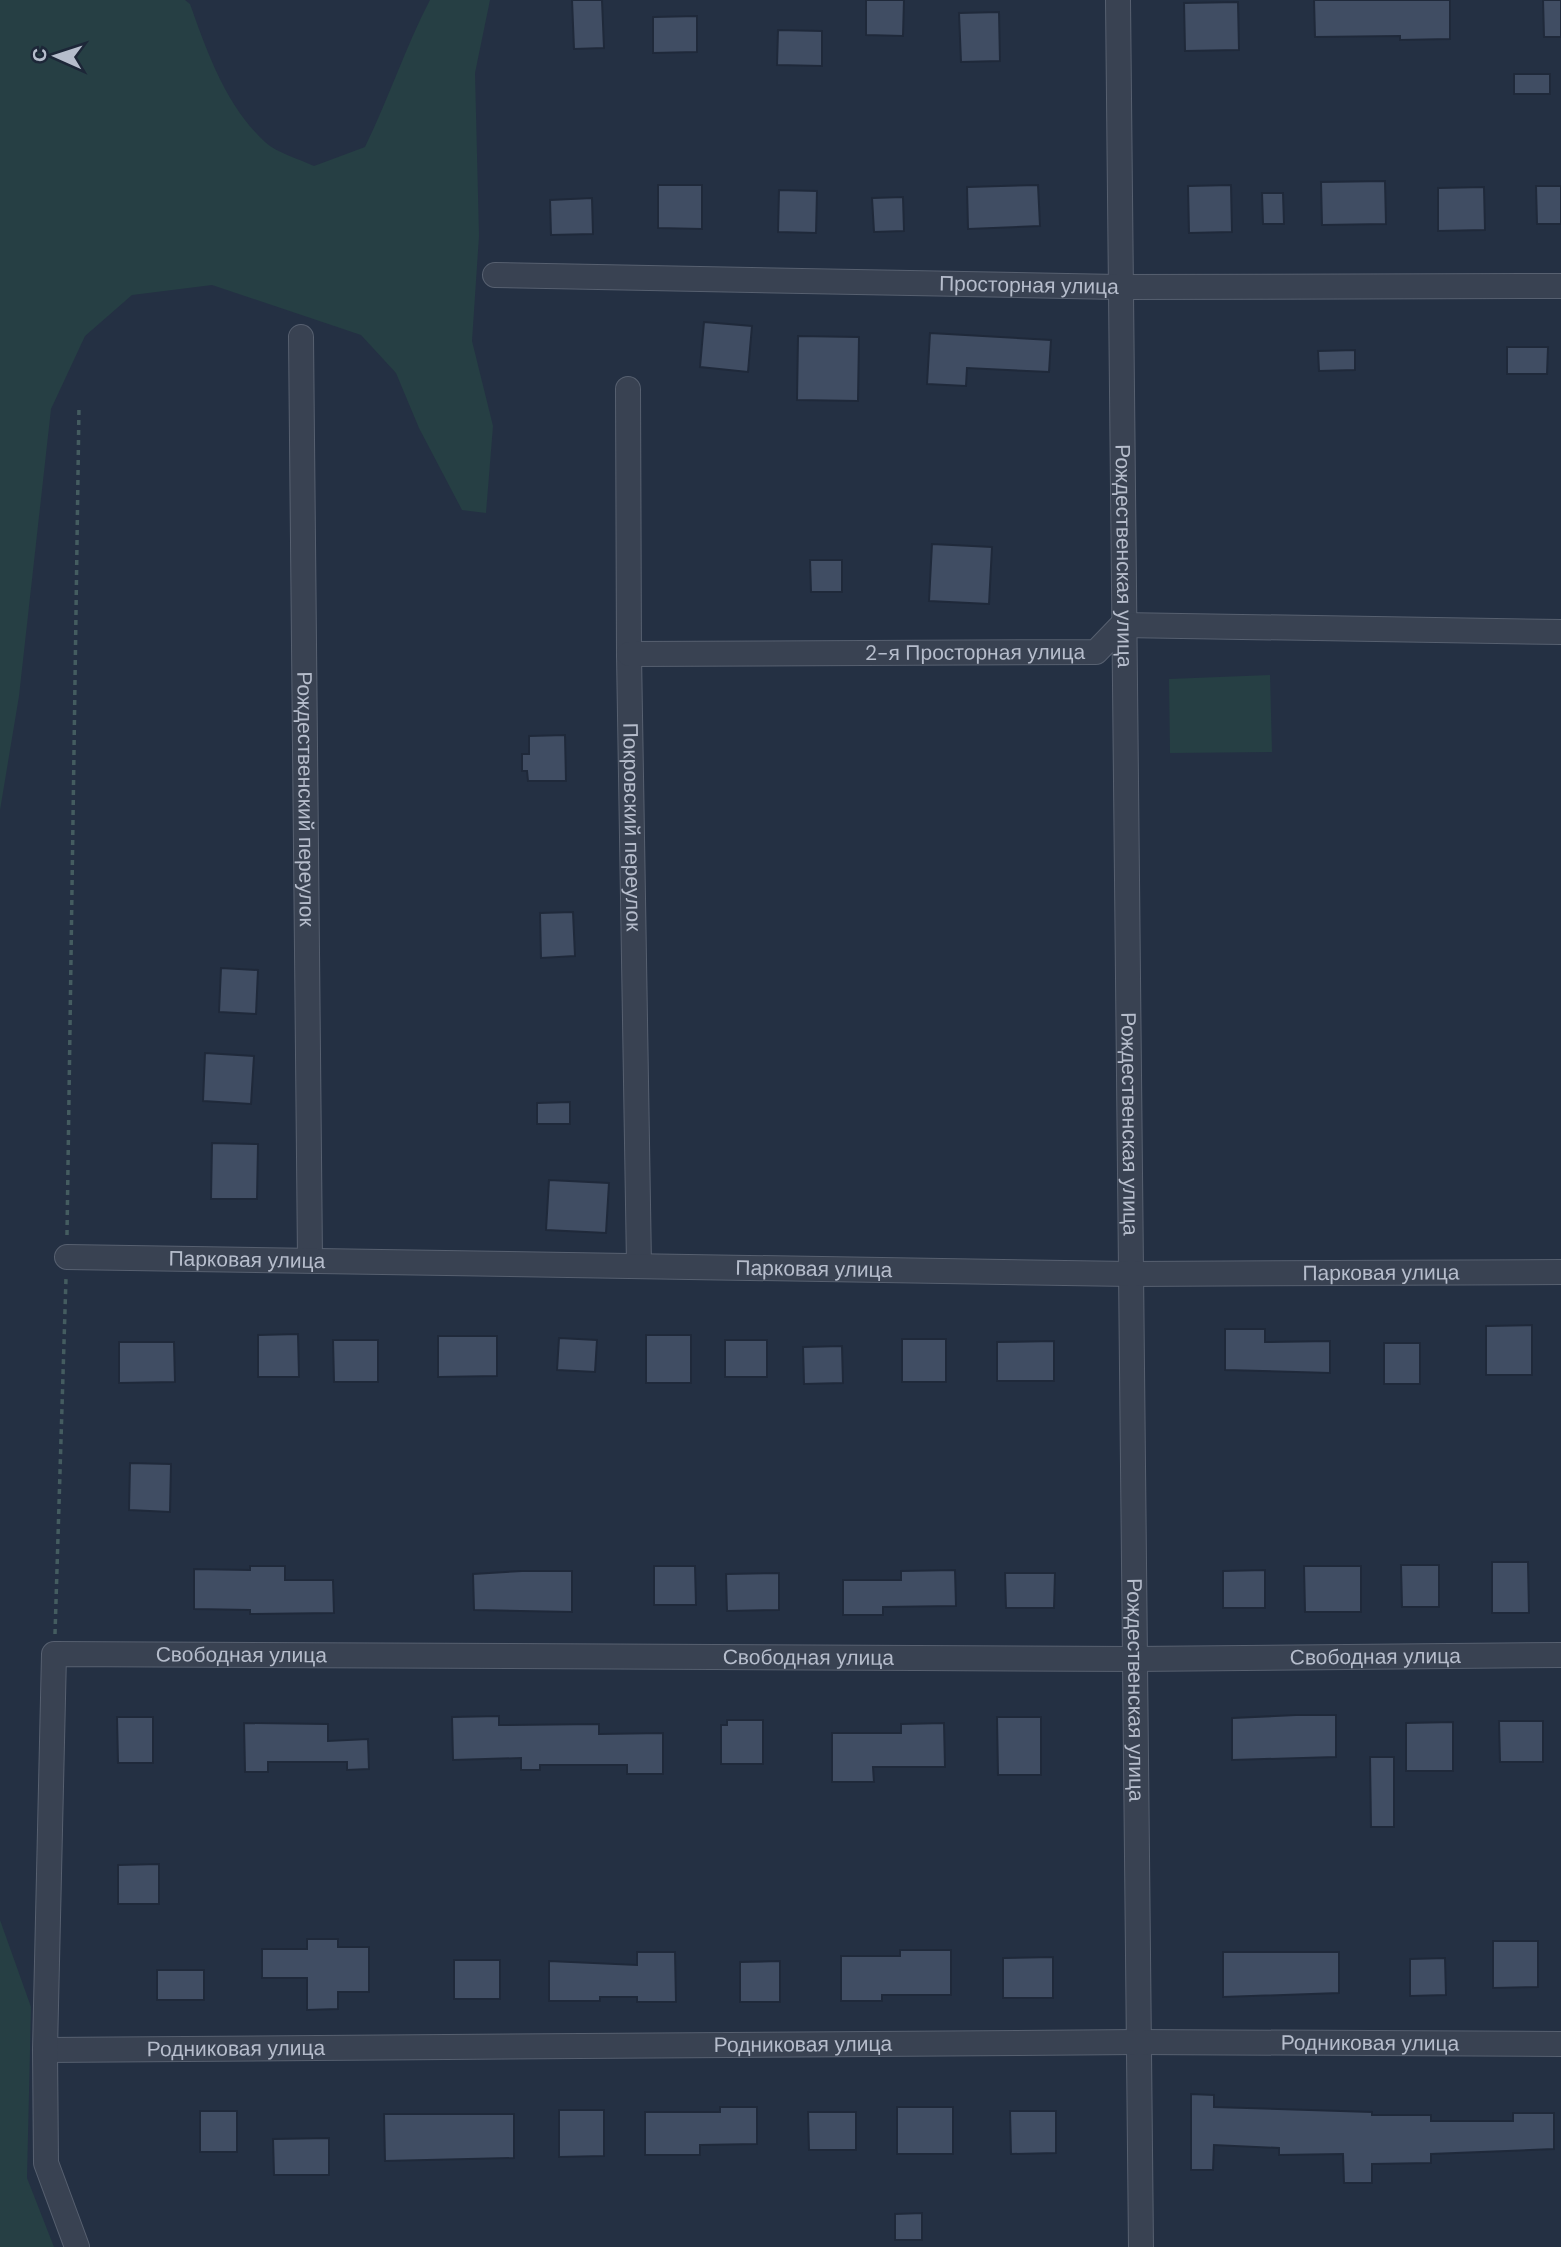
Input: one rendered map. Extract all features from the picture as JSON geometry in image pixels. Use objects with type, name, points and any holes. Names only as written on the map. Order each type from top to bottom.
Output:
[{"type":"street","name":"Рождественская улица","points":[[1118,0],[1118,287],[1141,2247]]},
{"type":"street","name":"Просторная улица","points":[[495,275],[1118,287],[1561,286]]},
{"type":"street","name":"Рождественский переулок","points":[[301,337],[310,1259]]},
{"type":"street","name":"Покровский переулок","points":[[628,389],[629,654],[639,1265]]},
{"type":"street","points":[[1122,625],[1561,632]]},
{"type":"street","name":"2-я Просторная улица","points":[[629,654],[1096,652],[1122,625]]},
{"type":"street","name":"Парковая улица","points":[[67,1258],[310,1259],[1130,1274],[1561,1272]]},
{"type":"street","points":[[54,1654],[45,2050],[46,2163],[77,2247]]},
{"type":"street","name":"Свободная улица","points":[[54,1654],[1134,1658],[1561,1655]]},
{"type":"street","name":"Родниковая улица","points":[[45,2050],[1138,2042],[1561,2044]]},
{"type":"path","points":[[54,1654],[67,1258],[79,405]]},
{"type":"green space","points":[[0,0],[185,0],[190,4],[219,78],[251,128],[276,149],[314,166],[365,147],[430,0],[490,0],[475,73],[479,236],[472,341],[493,426],[486,513],[462,510],[419,428],[396,373],[361,335],[212,285],[132,295],[85,336],[51,409],[19,696],[0,810]]},
{"type":"green space","points":[[1270,675],[1272,752],[1170,753],[1169,679]]},
{"type":"green space","points":[[0,1920],[31,2007],[27,2178],[54,2247],[0,2247]]},
{"type":"building","points":[[572,0],[602,0],[604,48],[574,49]]},
{"type":"building","points":[[866,0],[904,0],[903,36],[866,35]]},
{"type":"building","points":[[1314,0],[1450,0],[1450,39],[1400,40],[1400,36],[1315,37]]},
{"type":"building","points":[[1543,0],[1561,0],[1561,37],[1544,37]]},
{"type":"building","points":[[1238,2],[1239,50],[1185,51],[1184,3]]},
{"type":"building","points":[[999,12],[1000,61],[961,62],[959,13]]},
{"type":"building","points":[[697,16],[697,52],[653,53],[653,17]]},
{"type":"building","points":[[778,30],[822,31],[822,66],[777,65]]},
{"type":"building","points":[[1514,74],[1550,74],[1550,94],[1514,94]]},
{"type":"building","points":[[1385,181],[1386,224],[1322,225],[1321,182]]},
{"type":"building","points":[[658,185],[702,185],[702,229],[658,228]]},
{"type":"building","points":[[1038,185],[1040,226],[968,229],[967,187]]},
{"type":"building","points":[[1231,185],[1232,232],[1189,233],[1188,186]]},
{"type":"building","points":[[1536,186],[1561,186],[1561,224],[1537,224]]},
{"type":"building","points":[[1484,187],[1485,230],[1438,231],[1438,188]]},
{"type":"building","points":[[779,190],[817,191],[816,233],[778,232]]},
{"type":"building","points":[[1262,193],[1283,193],[1284,224],[1263,224]]},
{"type":"building","points":[[903,197],[904,231],[874,232],[872,198]]},
{"type":"building","points":[[592,198],[593,234],[551,235],[550,200]]},
{"type":"building","points":[[704,322],[752,326],[748,372],[700,367]]},
{"type":"building","points":[[930,333],[1051,340],[1049,372],[967,368],[966,386],[927,384]]},
{"type":"building","points":[[798,336],[859,337],[858,401],[797,400]]},
{"type":"building","points":[[1507,347],[1548,347],[1547,374],[1507,374]]},
{"type":"building","points":[[1355,350],[1355,370],[1319,371],[1318,351]]},
{"type":"building","points":[[932,544],[992,547],[989,604],[929,601]]},
{"type":"building","points":[[810,560],[842,560],[842,592],[811,592]]},
{"type":"building","points":[[565,735],[566,781],[528,781],[527,771],[522,771],[522,754],[529,754],[529,736]]},
{"type":"building","points":[[573,912],[575,956],[541,958],[540,913]]},
{"type":"building","points":[[221,968],[258,970],[256,1014],[219,1012]]},
{"type":"building","points":[[205,1053],[254,1056],[251,1104],[203,1101]]},
{"type":"building","points":[[570,1102],[570,1124],[537,1124],[537,1103]]},
{"type":"building","points":[[212,1143],[258,1144],[257,1199],[211,1199]]},
{"type":"building","points":[[549,1180],[609,1183],[606,1233],[546,1230]]},
{"type":"building","points":[[1532,1325],[1532,1375],[1486,1375],[1486,1326]]},
{"type":"building","points":[[1225,1329],[1265,1329],[1265,1342],[1330,1341],[1330,1373],[1225,1370]]},
{"type":"building","points":[[298,1334],[299,1377],[258,1377],[258,1335]]},
{"type":"building","points":[[646,1335],[691,1335],[691,1383],[646,1383]]},
{"type":"building","points":[[438,1336],[497,1336],[497,1376],[438,1377]]},
{"type":"building","points":[[559,1338],[597,1340],[595,1372],[557,1370]]},
{"type":"building","points":[[902,1339],[946,1339],[946,1382],[902,1382]]},
{"type":"building","points":[[333,1340],[378,1340],[378,1382],[334,1382]]},
{"type":"building","points":[[725,1340],[767,1340],[767,1377],[725,1377]]},
{"type":"building","points":[[1054,1341],[1054,1381],[997,1381],[997,1342]]},
{"type":"building","points":[[119,1342],[174,1342],[175,1382],[119,1383]]},
{"type":"building","points":[[1384,1343],[1420,1343],[1420,1384],[1384,1384]]},
{"type":"building","points":[[842,1346],[843,1383],[804,1384],[803,1347]]},
{"type":"building","points":[[130,1463],[171,1464],[170,1512],[129,1510]]},
{"type":"building","points":[[1492,1562],[1528,1562],[1529,1613],[1492,1613]]},
{"type":"building","points":[[1401,1565],[1439,1565],[1439,1607],[1402,1607]]},
{"type":"building","points":[[250,1566],[285,1566],[285,1580],[333,1580],[334,1613],[250,1614],[250,1610],[194,1609],[194,1569],[250,1570]]},
{"type":"building","points":[[654,1566],[695,1566],[696,1605],[654,1605]]},
{"type":"building","points":[[1304,1566],[1361,1566],[1361,1612],[1305,1612]]},
{"type":"building","points":[[955,1570],[956,1606],[883,1607],[883,1615],[843,1615],[843,1580],[901,1580],[901,1571]]},
{"type":"building","points":[[1265,1570],[1265,1608],[1223,1608],[1223,1571]]},
{"type":"building","points":[[572,1571],[572,1612],[474,1610],[473,1574]]},
{"type":"building","points":[[779,1573],[779,1610],[727,1611],[726,1574]]},
{"type":"building","points":[[1005,1573],[1055,1573],[1054,1608],[1006,1608]]},
{"type":"building","points":[[1336,1715],[1336,1757],[1232,1760],[1232,1718]]},
{"type":"building","points":[[499,1716],[499,1725],[599,1724],[599,1734],[663,1733],[663,1774],[627,1774],[627,1765],[540,1765],[540,1770],[521,1770],[521,1758],[453,1760],[452,1717]]},
{"type":"building","points":[[117,1717],[153,1717],[153,1763],[118,1763]]},
{"type":"building","points":[[997,1717],[1041,1717],[1041,1775],[998,1775]]},
{"type":"building","points":[[727,1720],[763,1720],[763,1764],[721,1764],[721,1725],[727,1725]]},
{"type":"building","points":[[1499,1721],[1543,1721],[1543,1762],[1500,1762]]},
{"type":"building","points":[[1453,1722],[1453,1771],[1406,1771],[1406,1723]]},
{"type":"building","points":[[244,1723],[328,1724],[328,1741],[368,1739],[369,1769],[347,1770],[347,1762],[268,1762],[268,1772],[245,1772]]},
{"type":"building","points":[[944,1723],[945,1767],[873,1767],[874,1782],[832,1782],[832,1733],[901,1733],[901,1724]]},
{"type":"building","points":[[1370,1757],[1394,1757],[1394,1827],[1371,1827]]},
{"type":"building","points":[[159,1864],[159,1904],[118,1904],[118,1865]]},
{"type":"building","points":[[307,1939],[338,1939],[338,1947],[369,1947],[369,1992],[338,1992],[338,2009],[307,2010],[307,1978],[262,1978],[262,1949],[307,1949]]},
{"type":"building","points":[[1493,1941],[1538,1941],[1538,1987],[1493,1988]]},
{"type":"building","points":[[900,1950],[951,1950],[951,1995],[882,1995],[882,2001],[841,2001],[841,1956],[900,1956]]},
{"type":"building","points":[[637,1952],[675,1952],[676,2002],[637,2002],[637,1997],[600,1997],[600,2001],[549,2001],[549,1961],[637,1965]]},
{"type":"building","points":[[1223,1952],[1339,1952],[1339,1993],[1223,1997]]},
{"type":"building","points":[[1053,1957],[1053,1998],[1003,1998],[1003,1958]]},
{"type":"building","points":[[1445,1958],[1446,1995],[1410,1996],[1410,1959]]},
{"type":"building","points":[[454,1960],[500,1960],[500,1999],[454,1999]]},
{"type":"building","points":[[780,1961],[780,2002],[740,2002],[740,1962]]},
{"type":"building","points":[[157,1970],[204,1970],[204,2000],[157,2000]]},
{"type":"building","points":[[1191,2094],[1214,2095],[1214,2107],[1372,2112],[1372,2115],[1431,2115],[1431,2121],[1513,2121],[1513,2113],[1554,2113],[1554,2149],[1431,2154],[1431,2163],[1372,2164],[1372,2183],[1344,2183],[1343,2154],[1279,2155],[1279,2148],[1214,2145],[1213,2170],[1191,2170]]},
{"type":"building","points":[[720,2107],[757,2107],[757,2144],[700,2145],[700,2155],[645,2155],[645,2112],[720,2112]]},
{"type":"building","points":[[897,2107],[953,2107],[953,2154],[897,2154]]},
{"type":"building","points":[[559,2110],[604,2110],[604,2156],[559,2157]]},
{"type":"building","points":[[200,2111],[237,2111],[237,2152],[200,2152]]},
{"type":"building","points":[[1010,2111],[1056,2111],[1056,2153],[1011,2154]]},
{"type":"building","points":[[808,2112],[856,2112],[856,2150],[809,2150]]},
{"type":"building","points":[[384,2114],[514,2114],[514,2158],[385,2161]]},
{"type":"building","points":[[329,2138],[329,2175],[274,2175],[273,2139]]},
{"type":"building","points":[[922,2213],[922,2240],[895,2240],[895,2214]]}]
